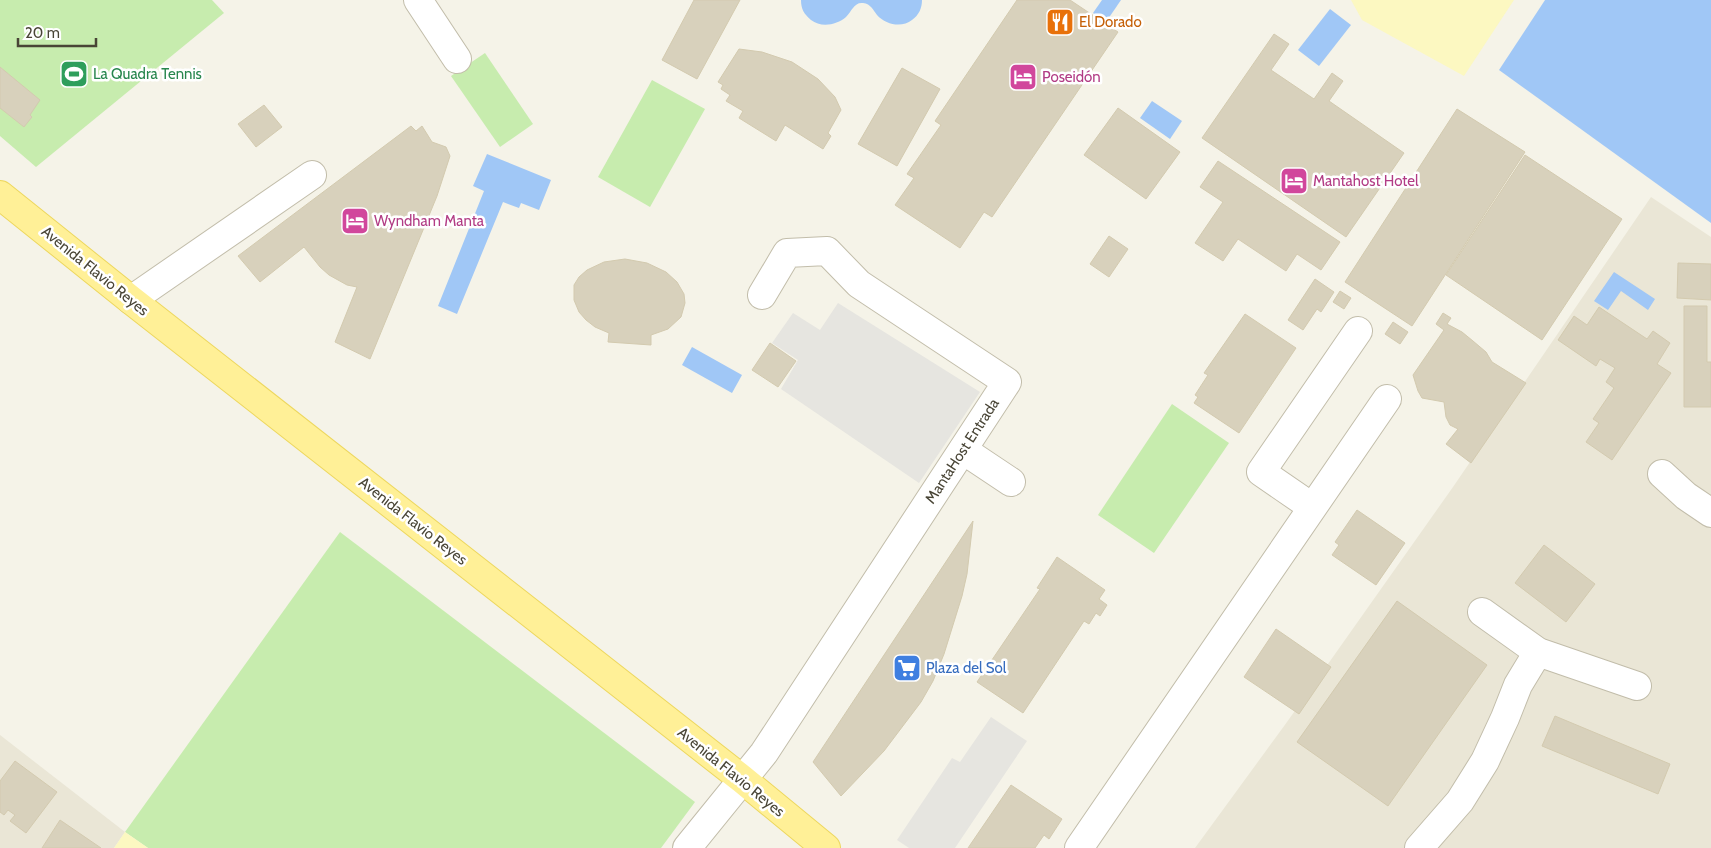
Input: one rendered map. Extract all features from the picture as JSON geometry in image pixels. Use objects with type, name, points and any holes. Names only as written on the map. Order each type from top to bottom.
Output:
[{"type":"main road","name":"Avenida Flavio Reyes","points":[[0,196],[742,779],[826,848]]},
{"type":"street","points":[[418,0],[457,58]]},
{"type":"street","points":[[130,300],[312,175]]},
{"type":"street","name":"MantaHost Entrada","points":[[687,848],[764,753],[1007,382],[859,284],[827,251],[787,253],[762,295]]},
{"type":"street","points":[[1312,508],[1261,472],[1358,331]]},
{"type":"street","points":[[1079,848],[1386,399]]},
{"type":"street","points":[[963,450],[1011,482]]},
{"type":"street","points":[[1662,474],[1686,496],[1711,514]]},
{"type":"street","points":[[1482,612],[1538,652],[1637,686]]},
{"type":"street","points":[[1419,848],[1460,801],[1485,761],[1518,684],[1538,652]]},
{"type":"shaded area","points":[[1651,197],[1711,237],[1711,848],[1195,848],[1287,722],[1453,487]]},
{"type":"shaded area","points":[[838,303],[980,392],[919,483],[781,389],[798,360],[772,343],[793,313],[820,330]]},
{"type":"shaded area","points":[[991,717],[1027,741],[955,848],[909,848],[897,840],[952,758],[960,762]]},
{"type":"shaded area","points":[[0,735],[125,832],[114,848],[0,848]]},
{"type":"green space","name":"La Quadra Tennis","points":[[0,0],[212,0],[224,13],[36,167],[0,136]]},
{"type":"green space","points":[[485,53],[533,124],[500,147],[451,76]]},
{"type":"green space","points":[[652,80],[705,109],[650,207],[598,177]]},
{"type":"green space","points":[[1172,404],[1229,443],[1154,553],[1098,515]]},
{"type":"green space","points":[[340,532],[695,802],[661,848],[148,848],[125,832]]},
{"type":"sand","points":[[1351,0],[1514,0],[1464,76],[1362,20]]},
{"type":"sand","points":[[125,832],[148,848],[114,848]]},
{"type":"water","points":[[801,0],[922,0],[921,9],[917,16],[904,24],[889,23],[877,15],[870,6],[860,3],[855,5],[842,20],[834,24],[824,25],[806,16],[802,9]]},
{"type":"water","points":[[1102,0],[1121,0],[1106,22],[1093,13]]},
{"type":"water","points":[[1545,0],[1711,0],[1711,223],[1499,70]]},
{"type":"water","points":[[1330,9],[1351,25],[1319,66],[1298,50]]},
{"type":"water","points":[[1152,101],[1182,121],[1170,139],[1140,118]]},
{"type":"water","points":[[487,154],[551,180],[539,210],[521,203],[519,208],[503,202],[457,314],[438,306],[484,191],[473,186]]},
{"type":"water","points":[[1614,272],[1655,299],[1648,310],[1621,291],[1608,310],[1594,301]]},
{"type":"water","points":[[692,347],[742,375],[732,393],[682,365]]},
{"type":"building","points":[[694,0],[740,0],[697,79],[662,60]]},
{"type":"building","points":[[1017,0],[1070,0],[1118,32],[992,217],[984,212],[960,248],[895,205],[914,178],[907,174],[941,125],[935,121]]},
{"type":"building","points":[[1274,34],[1289,44],[1271,70],[1314,99],[1332,73],[1343,81],[1329,101],[1404,153],[1346,237],[1202,138]]},
{"type":"building","points":[[739,49],[762,52],[792,62],[818,79],[835,97],[841,110],[828,133],[831,136],[823,149],[785,125],[776,141],[739,118],[743,111],[726,101],[730,95],[721,89],[723,85],[718,82]]},
{"type":"building","points":[[0,67],[40,100],[30,115],[32,117],[24,127],[0,108]]},
{"type":"building","points":[[902,68],[940,89],[897,166],[858,144]]},
{"type":"building","points":[[264,105],[282,127],[256,147],[238,124]]},
{"type":"building","points":[[1118,108],[1180,152],[1146,199],[1084,155]]},
{"type":"building","points":[[1457,109],[1525,152],[1412,326],[1345,282]]},
{"type":"building","name":"Wyndham Manta","points":[[411,126],[416,131],[422,126],[432,142],[446,147],[450,156],[437,196],[370,359],[335,342],[357,287],[347,285],[329,275],[304,247],[260,282],[238,256]]},
{"type":"building","points":[[1525,155],[1622,219],[1542,340],[1446,275]]},
{"type":"building","points":[[1218,161],[1340,242],[1321,270],[1297,254],[1286,271],[1238,239],[1223,261],[1195,243],[1223,202],[1200,187]]},
{"type":"building","points":[[1109,236],[1128,249],[1109,277],[1090,264]]},
{"type":"building","points":[[625,259],[647,263],[666,272],[677,282],[684,294],[685,303],[681,317],[668,329],[651,335],[651,345],[608,342],[609,333],[595,327],[586,320],[579,312],[574,300],[574,285],[587,270],[604,262]]},
{"type":"building","points":[[1678,263],[1711,264],[1711,300],[1677,298]]},
{"type":"building","points":[[1315,279],[1334,292],[1321,312],[1317,309],[1303,330],[1288,320]]},
{"type":"building","points":[[1340,291],[1351,298],[1344,309],[1333,302]]},
{"type":"building","points":[[1684,306],[1707,306],[1707,362],[1711,362],[1711,407],[1684,407]]},
{"type":"building","points":[[1599,307],[1647,339],[1653,331],[1670,343],[1657,364],[1671,373],[1612,460],[1586,442],[1599,423],[1593,419],[1614,388],[1606,382],[1615,368],[1600,359],[1596,366],[1558,340],[1574,316],[1587,325]]},
{"type":"building","points":[[1443,313],[1451,318],[1447,324],[1462,332],[1473,341],[1486,352],[1492,362],[1526,383],[1471,463],[1446,444],[1458,429],[1450,425],[1446,417],[1444,402],[1422,398],[1413,375],[1444,330],[1436,324]]},
{"type":"building","points":[[1245,314],[1296,348],[1239,433],[1194,403],[1198,397],[1195,395],[1208,375],[1204,373]]},
{"type":"building","points":[[1393,322],[1408,332],[1400,344],[1385,334]]},
{"type":"building","points":[[770,343],[796,361],[778,387],[752,370]]},
{"type":"building","points":[[1357,510],[1405,543],[1376,585],[1332,555],[1339,545],[1335,542]]},
{"type":"building","name":"Plaza del Sol","points":[[973,521],[967,574],[962,596],[944,654],[933,681],[921,702],[884,751],[841,796],[813,762]]},
{"type":"building","points":[[1544,545],[1595,584],[1566,622],[1515,583]]},
{"type":"building","points":[[1057,557],[1105,590],[1099,599],[1107,605],[1100,616],[1096,613],[1089,624],[1084,621],[1023,713],[977,682],[1040,589],[1037,588]]},
{"type":"building","points":[[1397,601],[1487,665],[1388,806],[1297,742]]},
{"type":"building","points":[[1276,629],[1331,667],[1299,714],[1244,677]]},
{"type":"building","points":[[1555,716],[1670,764],[1658,794],[1542,746]]},
{"type":"building","points":[[15,761],[57,792],[26,833],[10,821],[15,815],[8,810],[4,815],[0,812],[0,781]]},
{"type":"building","points":[[1011,785],[1062,819],[1049,839],[1044,835],[1035,848],[968,848]]},
{"type":"building","points":[[60,820],[101,848],[42,848]]},
{"type":"place","name":"El Dorado","points":[[1060,22]]},
{"type":"place","name":"La Quadra Tennis","points":[[74,74]]},
{"type":"place","name":"Poseidón","points":[[1023,77]]},
{"type":"place","name":"Mantahost Hotel","points":[[1294,181]]},
{"type":"place","name":"Wyndham Manta","points":[[355,221]]},
{"type":"place","name":"Plaza del Sol","points":[[907,668]]}]
